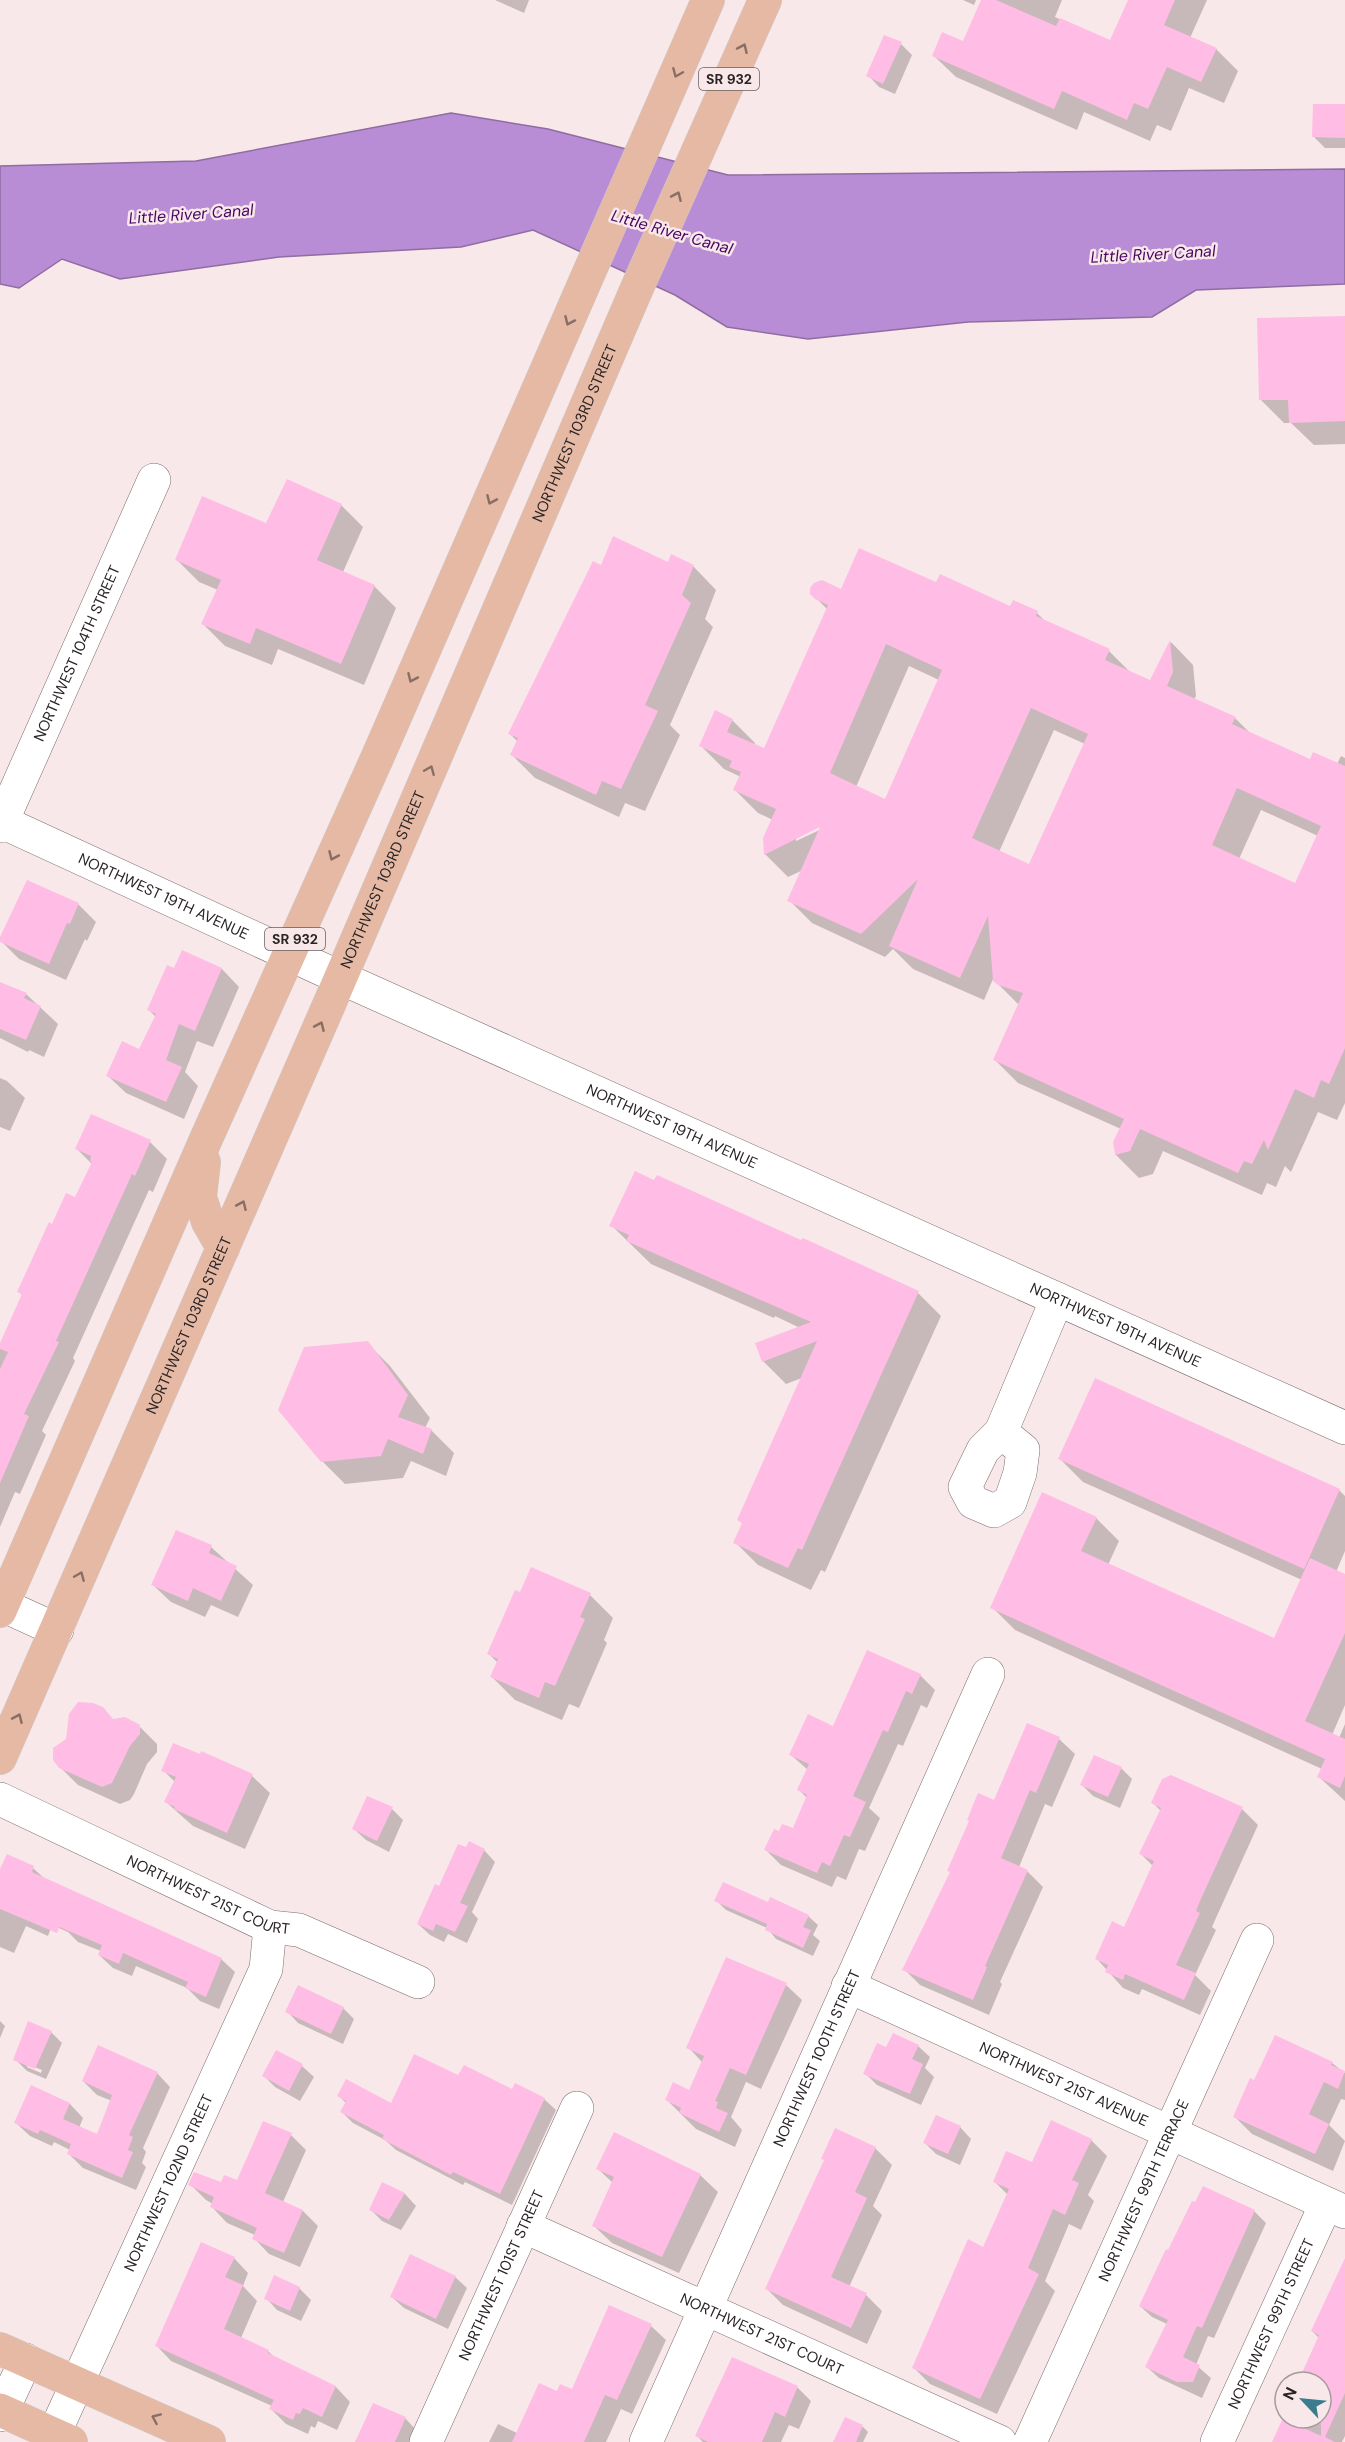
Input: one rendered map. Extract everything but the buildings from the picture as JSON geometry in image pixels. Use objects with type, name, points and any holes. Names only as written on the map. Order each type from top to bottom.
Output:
[{"type":"main road","name":"SR 932","points":[[1,1607],[206,1139],[383,745],[708,0]]},
{"type":"main road","name":"NORTHWEST 103RD STREET","points":[[0,1758],[341,978],[637,288],[765,0]]},
{"type":"main road","points":[[206,1139],[200,1197],[208,1222],[223,1248]]},
{"type":"main road","points":[[13,2354],[209,2442]]},
{"type":"main road","points":[[1,2412],[62,2438]]},
{"type":"street","name":"NORTHWEST 104TH STREET","points":[[1,823],[154,480]]},
{"type":"street","name":"NORTHWEST 19TH AVENUE","points":[[1,823],[1345,1428]]},
{"type":"street","points":[[1001,1432],[1058,1299]]},
{"type":"street","points":[[1,1607],[57,1630]]},
{"type":"street","name":"NORTHWEST 100TH STREET","points":[[646,2442],[988,1674]]},
{"type":"street","name":"NORTHWEST 21ST COURT","points":[[0,1799],[270,1927],[299,1930],[418,1982]]},
{"type":"street","name":"NORTHWEST 102ND STREET","points":[[62,2438],[79,2383],[266,1969],[270,1927]]},
{"type":"street","name":"NORTHWEST 99TH TERRACE","points":[[1030,2442],[1257,1940]]},
{"type":"street","name":"NORTHWEST 21ST AVENUE","points":[[848,1986],[1336,2208]]},
{"type":"street","name":"NORTHWEST 101ST STREET","points":[[426,2442],[577,2109]]},
{"type":"street","name":"NORTHWEST 99TH STREET","points":[[1217,2442],[1336,2208]]},
{"type":"street","name":"NORTHWEST 21ST COURT","points":[[523,2226],[1000,2442]]},
{"type":"street","points":[[1,2412],[13,2354]]},
{"type":"water","name":"Little River Canal","points":[[451,113],[548,129],[728,175],[1345,169],[1345,284],[1196,290],[1152,317],[968,322],[808,339],[727,327],[675,295],[533,230],[461,247],[279,257],[120,279],[62,259],[19,288],[0,284],[0,166],[196,161]]}]
